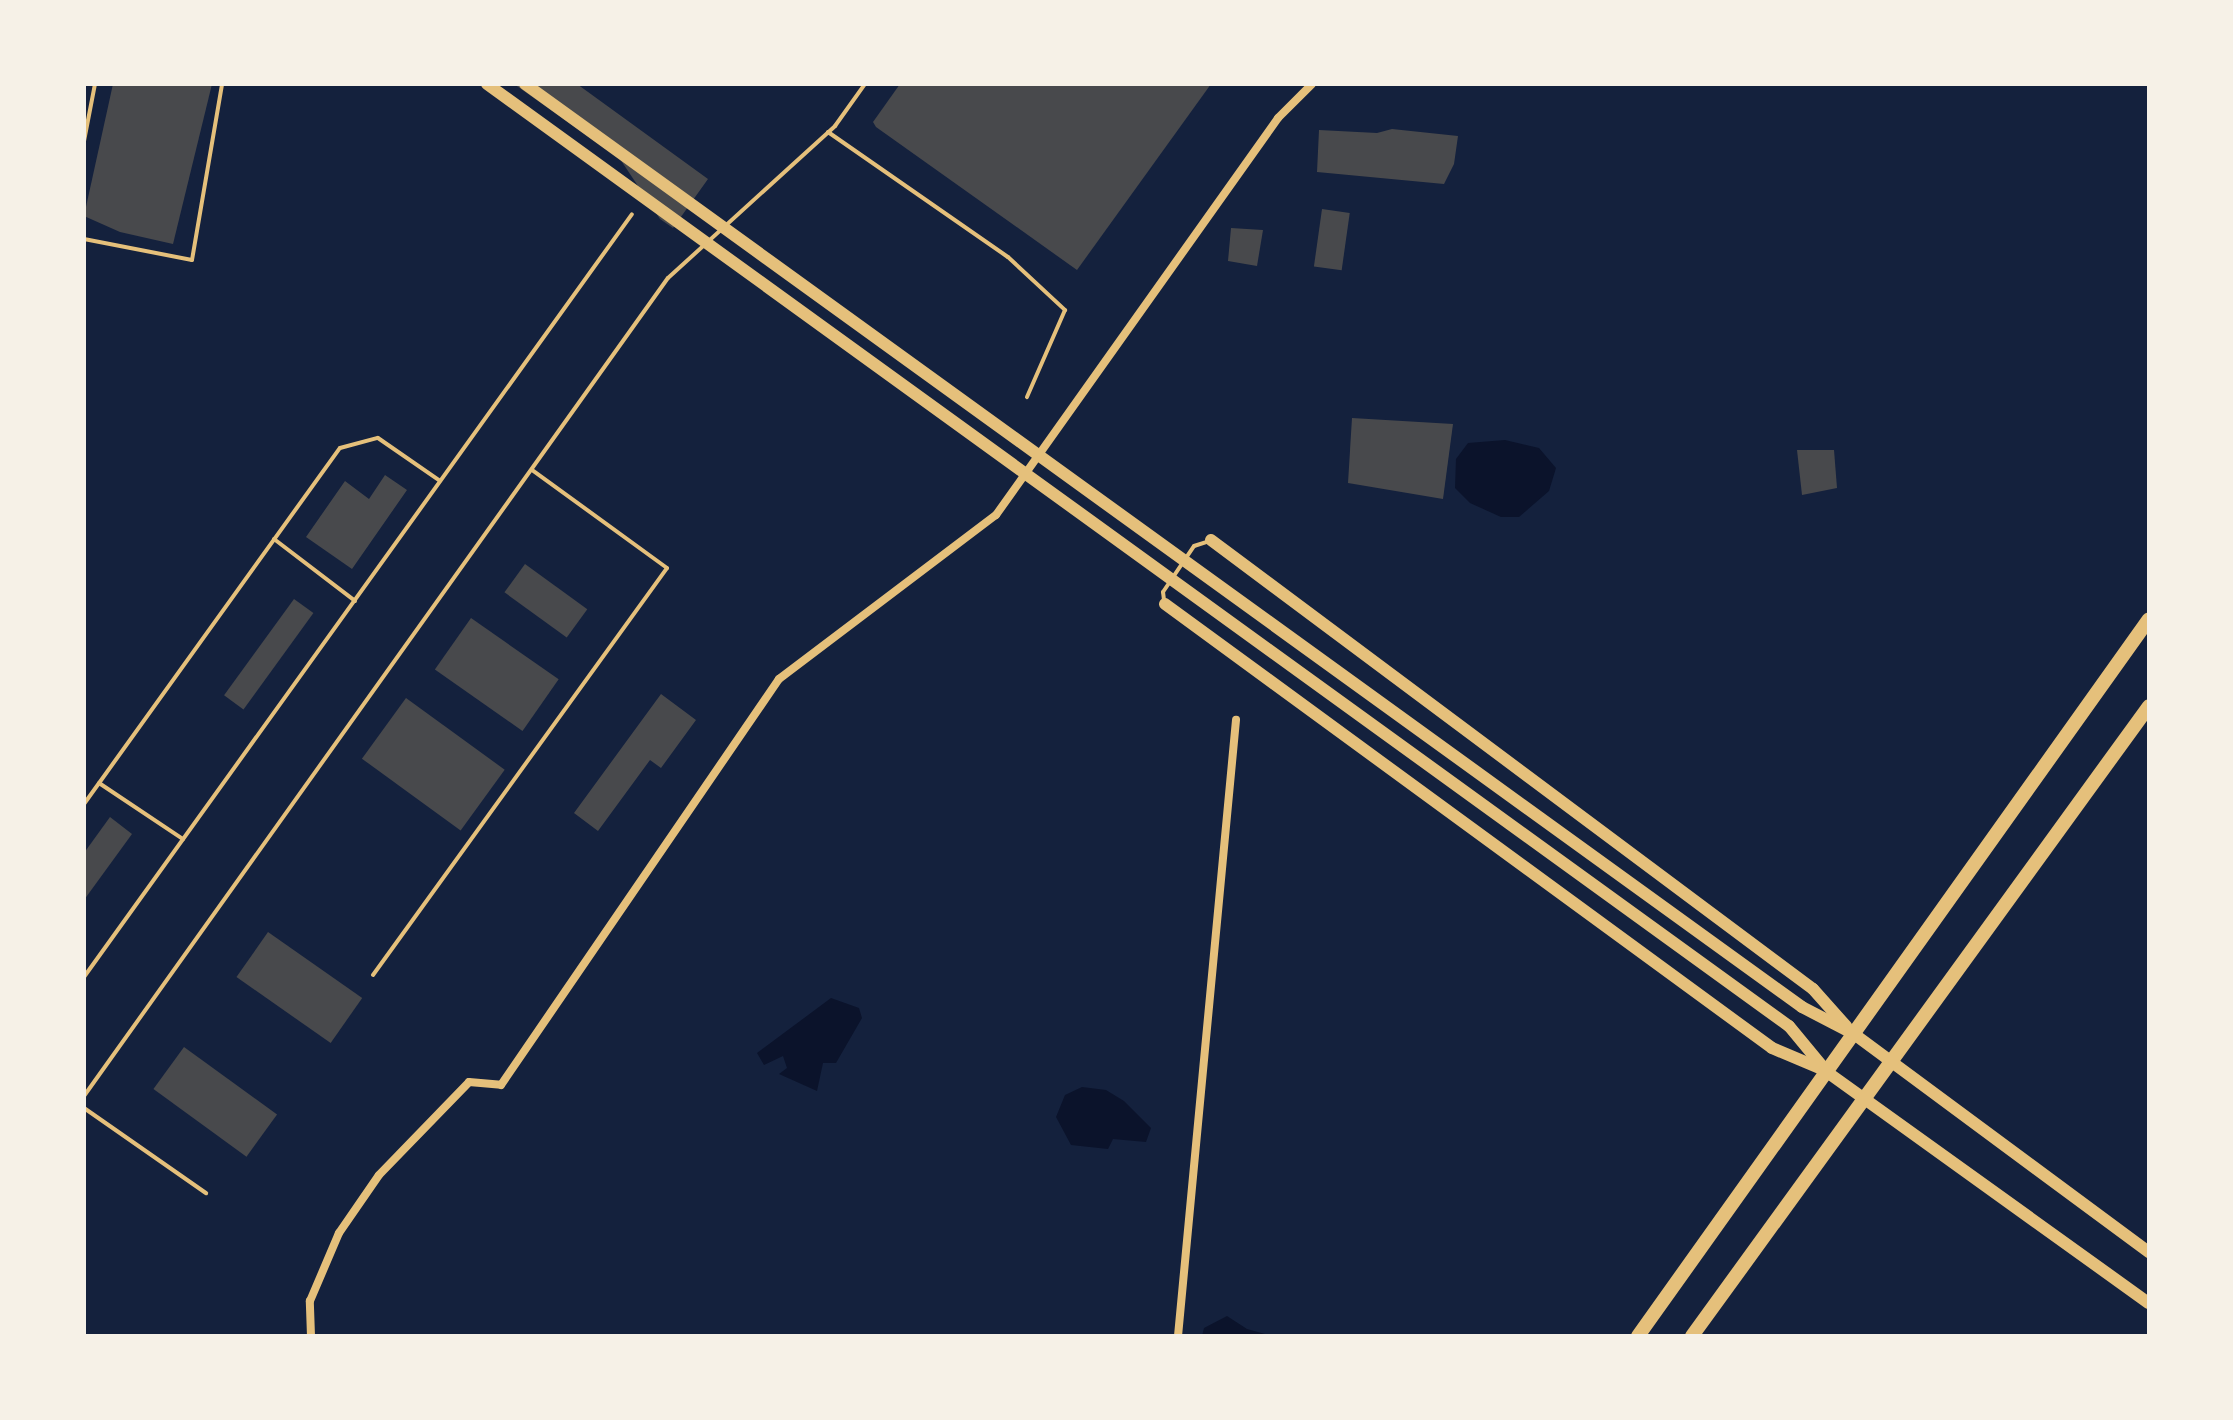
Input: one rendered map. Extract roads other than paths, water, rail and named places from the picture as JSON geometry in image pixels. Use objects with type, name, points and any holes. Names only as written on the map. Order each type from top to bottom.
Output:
[{"type":"main road","points":[[487,84],[1789,1026],[1827,1072]]},
{"type":"main road","points":[[525,84],[1802,1007],[1854,1034],[2149,1252]]},
{"type":"main road","points":[[1211,540],[1813,989],[1854,1034]]},
{"type":"main road","points":[[1165,604],[1772,1048],[1827,1072],[2149,1303]]},
{"type":"main road","points":[[1638,1336],[2149,619]]},
{"type":"main road","points":[[1692,1336],[1867,1101],[2149,706]]},
{"type":"street","points":[[311,1336],[310,1301],[339,1233],[379,1175],[469,1082],[501,1085],[779,679],[996,515],[1278,118],[1312,84]]},
{"type":"street","points":[[1178,1336],[1236,720]]},
{"type":"lane","points":[[84,141],[95,84]]},
{"type":"lane","points":[[84,239],[192,260],[222,84]]},
{"type":"lane","points":[[84,1096],[668,278],[828,132],[865,84]]},
{"type":"lane","points":[[828,132],[1008,257],[1065,310],[1027,397]]},
{"type":"lane","points":[[84,977],[632,214]]},
{"type":"lane","points":[[84,804],[340,448],[378,438],[440,481]]},
{"type":"lane","points":[[373,975],[667,568],[532,470]]},
{"type":"lane","points":[[274,539],[355,601]]},
{"type":"lane","points":[[1165,604],[1163,592],[1194,546],[1211,540]]},
{"type":"lane","points":[[99,783],[183,839]]},
{"type":"lane","points":[[84,1108],[206,1193]]},
{"type":"water","points":[[1505,440],[1539,448],[1556,468],[1549,491],[1519,517],[1501,517],[1470,503],[1455,488],[1456,459],[1468,443]]},
{"type":"water","points":[[831,998],[859,1008],[862,1018],[836,1063],[823,1063],[817,1091],[779,1074],[787,1068],[783,1056],[764,1065],[757,1053]]},
{"type":"water","points":[[1082,1087],[1106,1090],[1124,1101],[1151,1128],[1146,1142],[1113,1139],[1108,1149],[1071,1145],[1056,1117],[1065,1095]]},
{"type":"water","points":[[1227,1316],[1247,1329],[1272,1336],[1202,1336],[1204,1328]]}]
